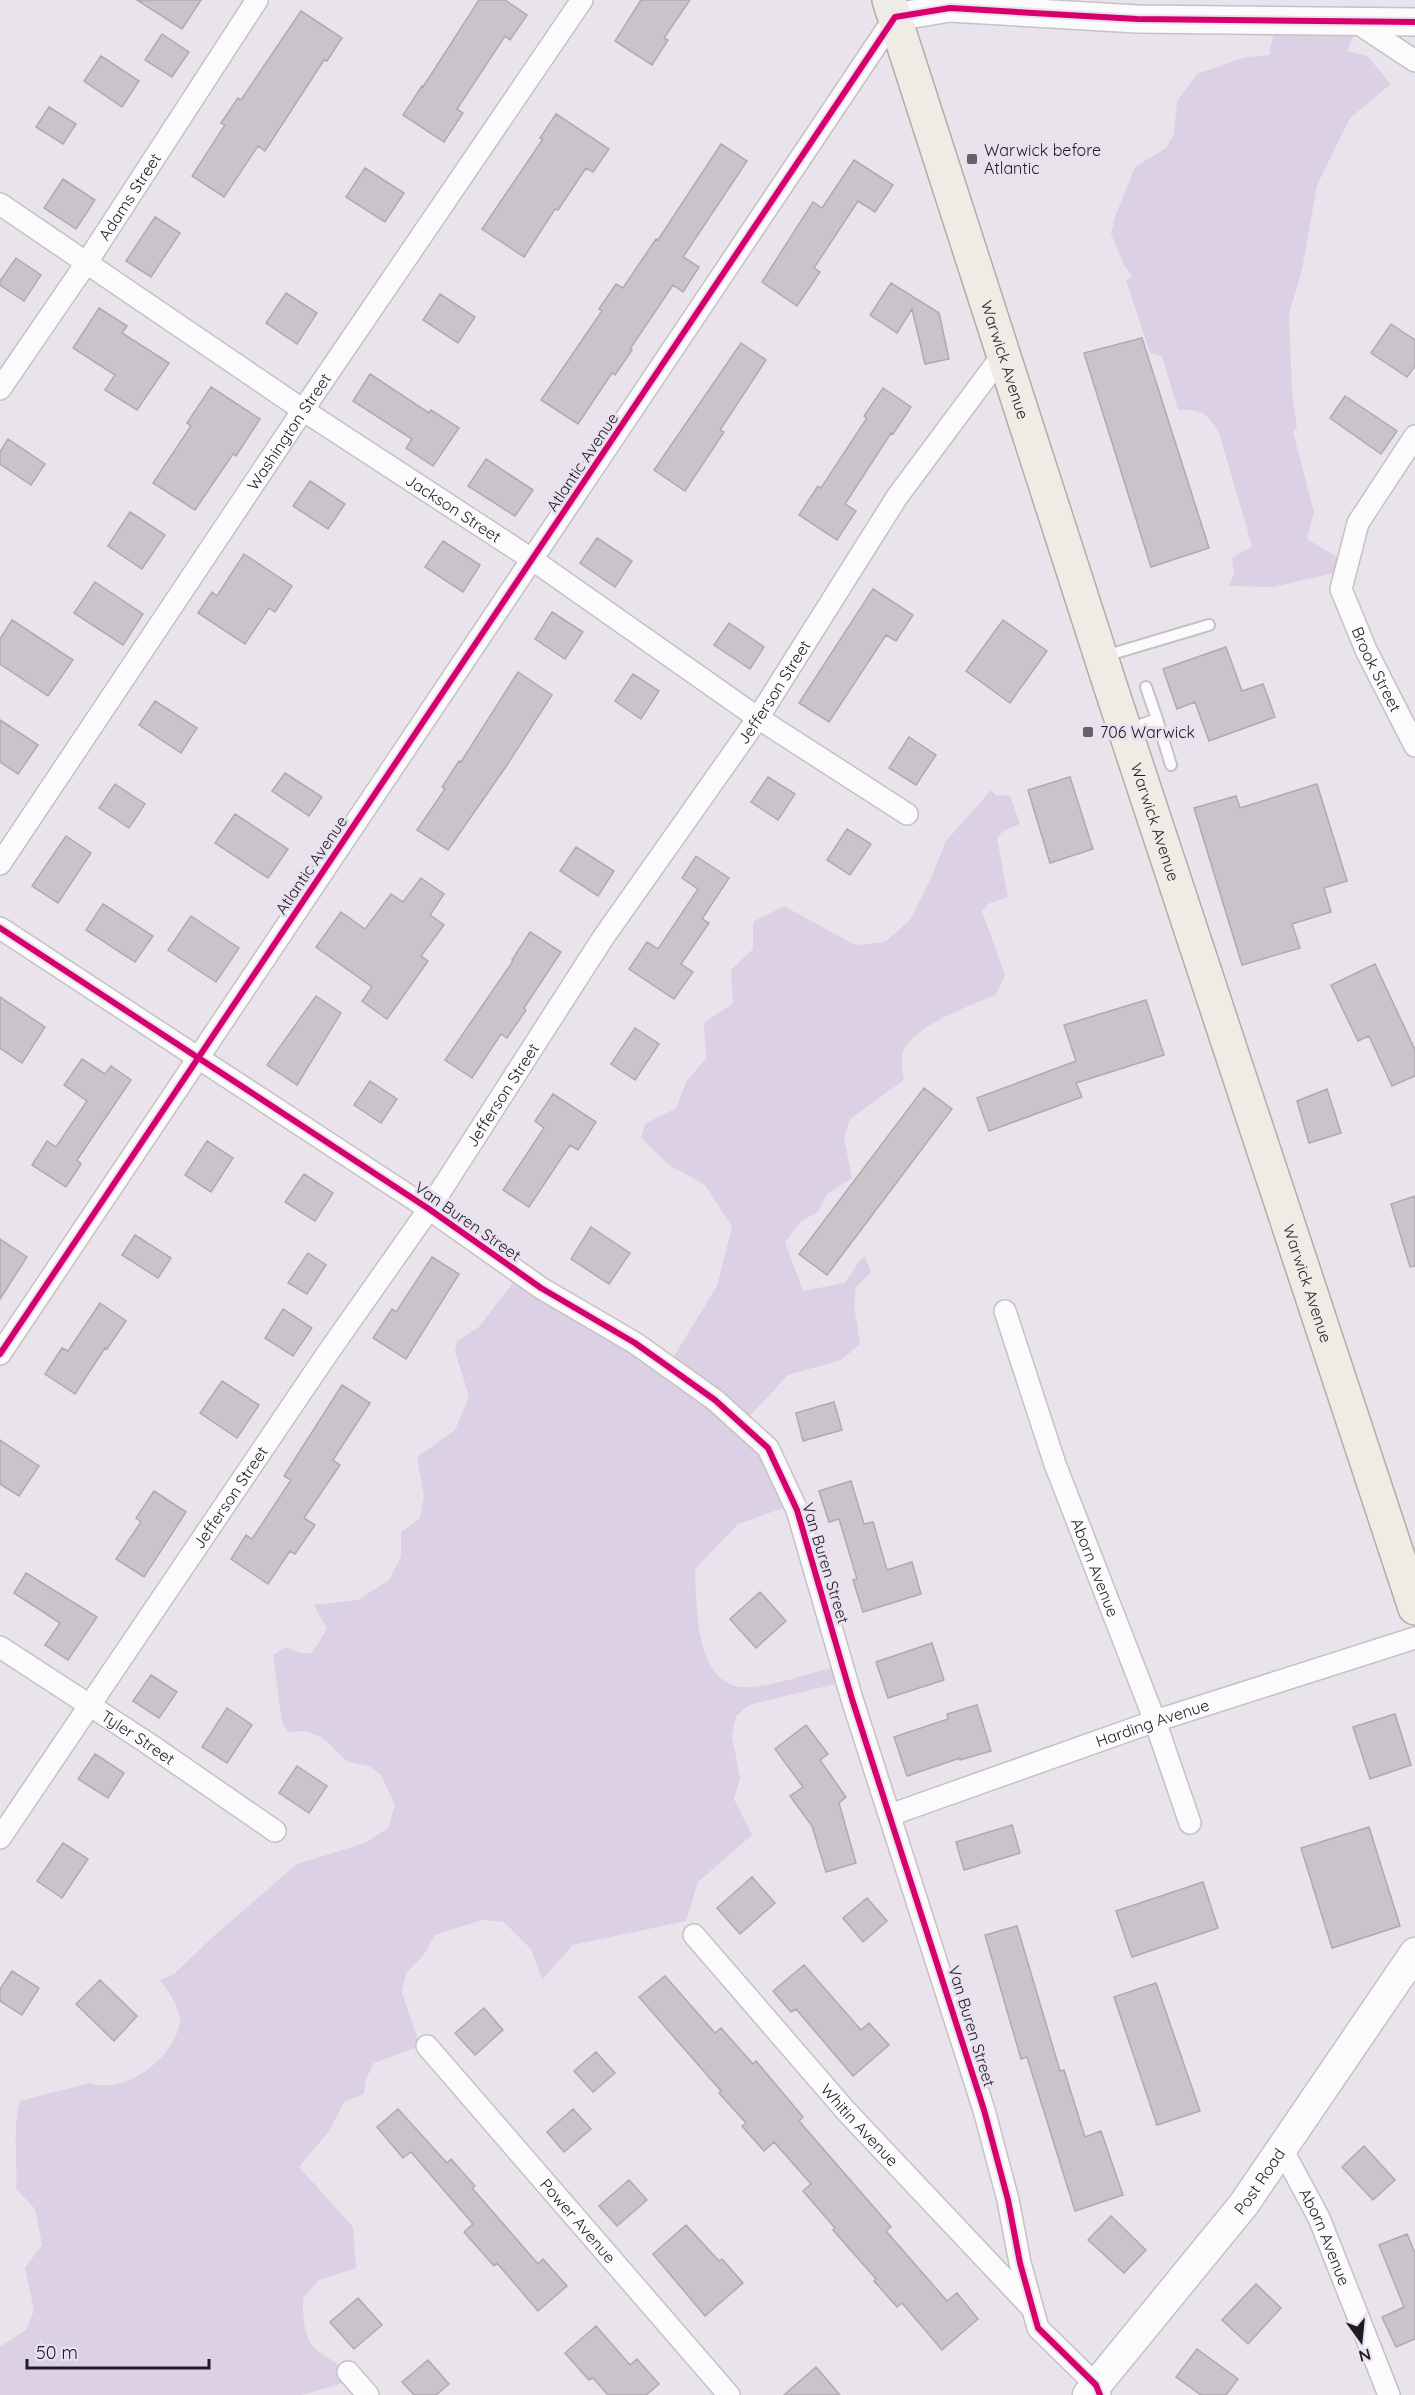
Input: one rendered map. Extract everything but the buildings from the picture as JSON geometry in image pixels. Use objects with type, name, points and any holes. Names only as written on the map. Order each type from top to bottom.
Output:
[{"type":"main road","name":"Warwick Avenue","points":[[892,8],[1101,657],[1415,1608]]},
{"type":"main road","name":"Post Road","points":[[1095,2392],[1244,2204],[1415,1953]]},
{"type":"street","name":"Adams Street","points":[[0,389],[87,262],[257,0]]},
{"type":"street","name":"Washington Street","points":[[0,864],[303,410],[582,0]]},
{"type":"street","points":[[892,8],[950,8],[1137,19],[1415,22]]},
{"type":"street","name":"Atlantic Avenue","points":[[0,1354],[533,560],[892,8]]},
{"type":"street","points":[[1356,22],[1415,61]]},
{"type":"street","name":"Jackson Street","points":[[0,204],[303,410],[533,560],[758,718],[907,814]]},
{"type":"street","name":"Jefferson Street","points":[[0,1838],[327,1354],[429,1209],[603,938],[758,718],[897,497],[1004,353]]},
{"type":"street","name":"Brook Street","points":[[1415,436],[1358,523],[1341,590],[1366,650],[1415,746]]},
{"type":"street","name":"Van Buren Street","points":[[0,928],[429,1209],[541,1288],[635,1344],[715,1400],[768,1448],[797,1510],[852,1699],[984,2110],[1008,2200],[1020,2263],[1038,2328],[1095,2392]]},
{"type":"street","name":"Aborn Avenue","points":[[1005,1311],[1055,1464],[1155,1721],[1190,1823]]},
{"type":"street","name":"Harding Avenue","points":[[890,1815],[1155,1721],[1415,1638]]},
{"type":"street","name":"Tyler Street","points":[[0,1647],[146,1742],[275,1831]]},
{"type":"street","name":"Whitin Avenue","points":[[694,1935],[846,2111],[1032,2309]]},
{"type":"street","name":"Power Avenue","points":[[427,2046],[729,2395]]},
{"type":"street","name":"Aborn Avenue","points":[[1282,2149],[1319,2218],[1389,2395]]},
{"type":"street","points":[[348,2372],[368,2395]]},
{"type":"lane","points":[[1101,657],[1209,625]]},
{"type":"lane","points":[[1146,687],[1172,765]]},
{"type":"lane","points":[[1125,730],[1157,719]]},
{"type":"shaded area","points":[[1358,25],[1347,51],[1367,56],[1391,84],[1350,118],[1317,185],[1302,270],[1289,314],[1292,394],[1297,428],[1293,432],[1314,512],[1307,539],[1346,562],[1338,572],[1273,587],[1229,586],[1234,574],[1232,558],[1252,546],[1219,433],[1211,421],[1198,411],[1178,410],[1162,356],[1150,353],[1126,280],[1133,277],[1124,265],[1111,234],[1115,217],[1135,167],[1166,148],[1174,134],[1177,101],[1197,74],[1246,57],[1269,55],[1274,31]]},
{"type":"shaded area","points":[[991,790],[997,796],[1010,795],[1020,824],[1003,831],[997,838],[1008,897],[988,904],[982,911],[1005,975],[996,995],[944,1017],[909,1042],[902,1055],[904,1080],[850,1119],[844,1138],[852,1178],[827,1194],[818,1212],[801,1221],[785,1242],[803,1291],[845,1283],[860,1260],[865,1257],[871,1272],[856,1287],[854,1305],[860,1344],[841,1360],[788,1375],[742,1424],[768,1451],[789,1506],[738,1524],[695,1569],[702,1644],[709,1662],[719,1676],[733,1685],[752,1687],[838,1666],[844,1682],[749,1705],[736,1716],[732,1736],[740,1778],[734,1799],[752,1835],[698,1882],[686,1921],[573,1945],[542,1980],[531,1949],[504,1922],[482,1920],[435,1935],[423,1956],[406,1973],[402,1993],[420,2046],[374,2063],[366,2079],[364,2094],[344,2102],[329,2131],[299,2167],[353,2227],[356,2268],[319,2280],[303,2298],[304,2322],[309,2340],[317,2350],[343,2369],[349,2381],[302,2395],[0,2395],[0,2347],[27,2329],[34,2310],[25,2268],[42,2245],[35,2209],[16,2189],[16,2134],[20,2101],[90,2083],[104,2086],[118,2084],[133,2079],[146,2070],[169,2048],[180,2022],[176,2006],[160,1980],[174,1974],[216,1934],[297,1864],[365,1843],[388,1828],[395,1805],[381,1775],[369,1766],[348,1762],[323,1738],[306,1731],[288,1732],[282,1722],[273,1655],[286,1647],[300,1653],[312,1653],[327,1629],[314,1605],[358,1600],[389,1580],[401,1557],[401,1532],[420,1518],[424,1496],[417,1457],[455,1430],[469,1396],[455,1352],[457,1341],[478,1328],[516,1279],[668,1366],[717,1286],[732,1227],[705,1185],[669,1165],[641,1138],[645,1124],[676,1108],[687,1080],[706,1059],[704,1023],[733,1003],[731,970],[753,949],[753,922],[784,906],[855,945],[885,942],[910,920],[946,841]]},
{"type":"cycle path","points":[[0,1354],[895,17],[950,8],[1137,19],[1415,22]]},
{"type":"cycle path","points":[[0,928],[429,1209],[541,1288],[635,1343],[715,1400],[768,1448],[797,1510],[852,1699],[984,2110],[1008,2200],[1020,2263],[1038,2328],[1096,2385],[1100,2395]]},
{"type":"place","name":"Warwick before Atlantic","points":[[972,159]]},
{"type":"place","name":"706 Warwick","points":[[1088,732]]}]
